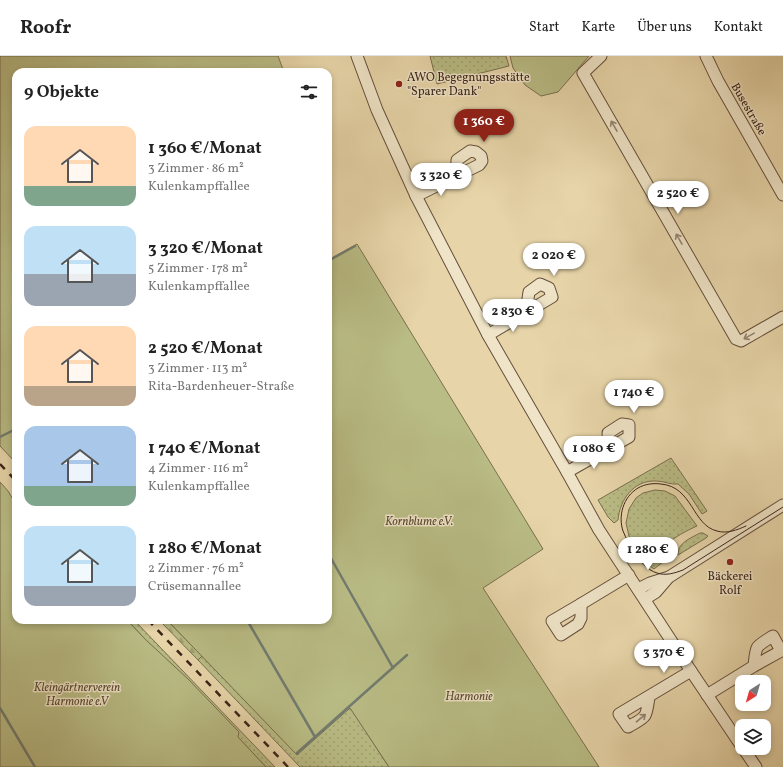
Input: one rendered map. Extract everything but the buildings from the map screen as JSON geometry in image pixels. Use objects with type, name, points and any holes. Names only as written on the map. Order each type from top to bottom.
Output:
[{"type":"street","points":[[357,56],[377,110],[416,196],[488,335],[599,530],[735,737]]},
{"type":"street","points":[[601,56],[584,74],[736,339],[741,341],[783,318]]},
{"type":"street","name":"Busestraße","points":[[706,56],[718,81],[783,195]]},
{"type":"street","points":[[416,196],[456,177]]},
{"type":"street","points":[[488,335],[526,312]]},
{"type":"street","points":[[567,472],[609,448]]},
{"type":"street","points":[[638,589],[650,583],[669,577],[783,505]]},
{"type":"street","points":[[581,604],[629,575]]},
{"type":"street","points":[[645,599],[656,592],[669,577]]},
{"type":"street","points":[[707,695],[754,666]]},
{"type":"street","points":[[649,696],[690,670]]},
{"type":"street","points":[[748,755],[756,767]]},
{"type":"green space","points":[[0,56],[278,56],[282,68],[12,68],[12,459],[0,446]]},
{"type":"green space","points":[[430,56],[506,56],[509,66],[437,84]]},
{"type":"green space","points":[[510,56],[589,56],[558,92],[541,96],[525,85],[513,68]]},
{"type":"green space","name":"Kornblume e.V.","points":[[357,244],[543,549],[483,588],[599,767],[389,767],[350,708],[297,755],[171,624],[332,624],[332,258]]},
{"type":"green space","points":[[671,458],[707,511],[702,514],[689,494],[678,484],[659,481],[648,482],[635,487],[625,498],[619,512],[618,520],[614,523],[608,517],[598,500]]},
{"type":"green space","name":"Kleingärtnerverein Harmonie e.V","points":[[0,482],[12,498],[12,624],[131,624],[188,679],[239,732],[238,737],[266,767],[0,767]]},
{"type":"green space","points":[[655,490],[665,491],[675,496],[697,526],[680,534],[667,545],[665,549],[664,561],[654,569],[646,563],[637,551],[629,536],[626,523],[629,509],[636,498],[643,493]]},
{"type":"green space","points":[[700,533],[708,536],[678,555],[678,551],[682,544]]},
{"type":"green space","points":[[131,624],[138,624],[275,767],[266,767]]},
{"type":"green space","points":[[163,624],[171,624],[202,656],[198,660]]},
{"type":"green space","points":[[202,656],[297,754],[350,707],[389,767],[300,767],[198,660]]},
{"type":"waterway","points":[[332,259],[355,246]]},
{"type":"waterway","points":[[0,437],[12,431]]},
{"type":"waterway","points":[[332,560],[393,668]]},
{"type":"waterway","points":[[249,624],[315,737]]},
{"type":"waterway","points":[[297,753],[407,655]]},
{"type":"waterway","points":[[0,708],[35,767]]},
{"type":"tram line","points":[[746,526],[728,532],[717,531],[702,522],[680,492],[672,487],[661,484],[646,485],[633,492],[625,502],[621,519],[623,531],[644,565],[653,572],[667,574],[683,570],[783,507]]},
{"type":"railway","points":[[0,464],[12,477]]},
{"type":"railway","points":[[152,624],[288,767]]},
{"type":"place","name":"AWO Begegnungsstätte \"Sparer Dank\"","points":[[399,84]]},
{"type":"place","name":"Bäckerei Rolf","points":[[730,562]]},
{"type":"park label","name":"Harmonie","points":[[469,696]]}]
